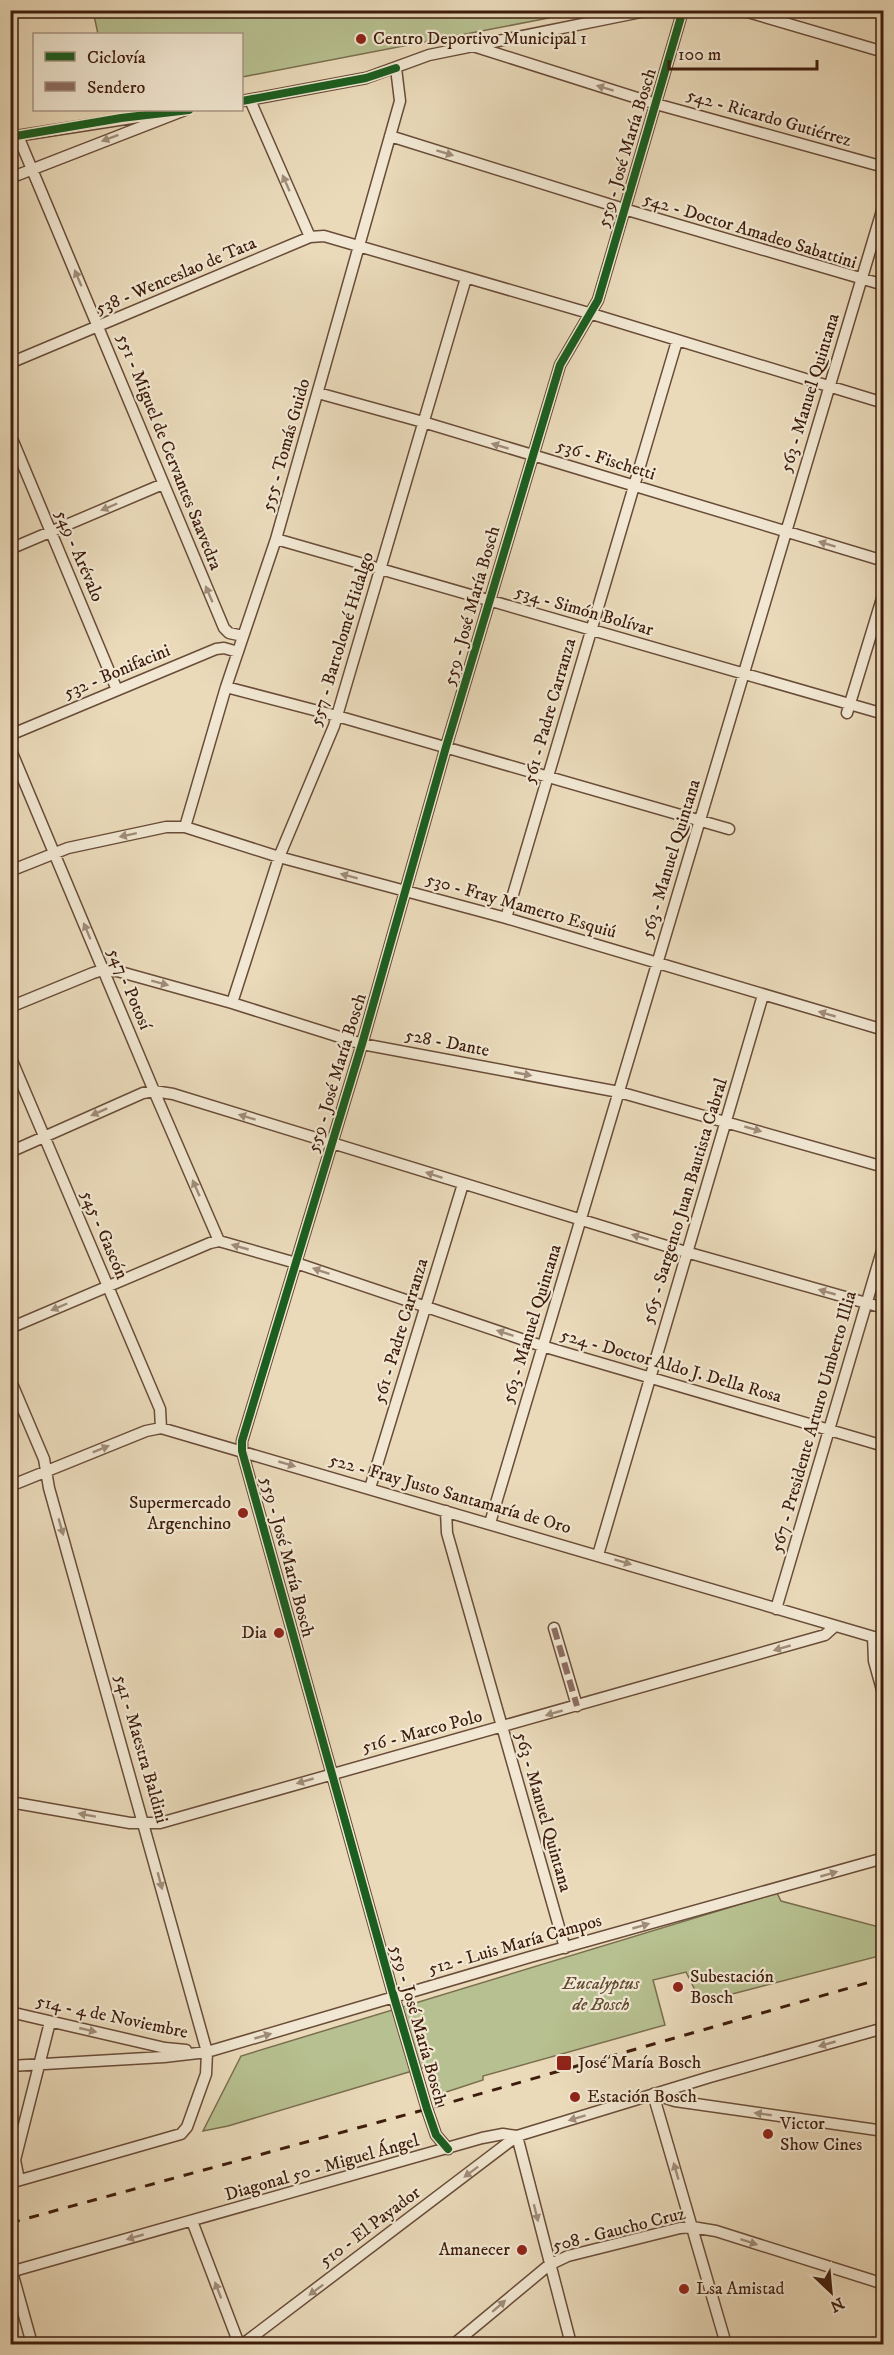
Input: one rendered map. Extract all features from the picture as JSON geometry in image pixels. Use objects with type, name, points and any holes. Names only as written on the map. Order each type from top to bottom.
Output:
[{"type":"street","points":[[310,237],[246,100],[366,78],[429,55],[651,10]]},
{"type":"street","name":"559 - José María Bosch","points":[[448,2149],[436,2134],[427,2109],[394,1997],[242,1451],[242,1441],[362,1044],[446,747],[562,358],[592,314],[598,300],[683,10]]},
{"type":"street","points":[[741,10],[884,52]]},
{"type":"street","name":"542 - Ricardo Gutiérrez","points":[[473,46],[656,104],[884,167]]},
{"type":"street","name":"555 - Tomás Guido","points":[[185,827],[226,687],[276,539],[357,245],[400,101],[396,68]]},
{"type":"street","points":[[14,136],[179,111]]},
{"type":"street","points":[[10,178],[184,111]]},
{"type":"street","name":"551 - Miguel de Cervantes Saavedra","points":[[14,136],[31,169],[99,326],[224,628],[229,633],[243,636]]},
{"type":"street","name":"542 - Doctor Amadeo Sabattini","points":[[390,136],[624,209],[884,285]]},
{"type":"street","name":"563 - Manuel Quintana","points":[[490,1523],[884,204]]},
{"type":"street","name":"538 - Wenceslao de Tata","points":[[10,363],[310,237],[324,236],[592,314],[884,403]]},
{"type":"street","name":"557 - Bartolomé Hidalgo","points":[[232,1003],[279,856],[337,716],[466,278]]},
{"type":"street","name":"561 - Padre Carranza","points":[[506,918],[677,341]]},
{"type":"street","name":"536 - Fischetti","points":[[318,393],[423,422],[884,561]]},
{"type":"street","name":"549 - Arévalo","points":[[10,434],[117,690]]},
{"type":"street","points":[[10,549],[163,484]]},
{"type":"street","name":"534 - Simón Bolívar","points":[[276,539],[743,675],[849,709],[884,714]]},
{"type":"street","points":[[849,709],[884,592]]},
{"type":"street","name":"532 - Bonifacini","points":[[10,735],[216,649],[238,652]]},
{"type":"street","points":[[226,687],[337,716],[729,829]]},
{"type":"street","name":"547 - Potosí","points":[[10,748],[219,1241]]},
{"type":"street","name":"530 - Fray Mamerto Esquiú","points":[[10,871],[68,848],[166,826],[185,827],[279,856],[506,918],[884,1030]]},
{"type":"street","points":[[10,1007],[103,970]]},
{"type":"street","name":"528 - Dante","points":[[103,970],[117,971],[232,1003],[362,1044],[619,1092],[884,1167]]},
{"type":"street","name":"565 - Sargento Juan Bautista Cabral","points":[[598,1555],[763,995]]},
{"type":"street","name":"545 - Gascón","points":[[10,1056],[160,1409],[161,1428]]},
{"type":"street","points":[[10,1152],[143,1093],[154,1091],[173,1094],[686,1252],[884,1308]]},
{"type":"street","name":"561 - Padre Carranza","points":[[370,1488],[463,1184]]},
{"type":"street","points":[[10,1328],[219,1241]]},
{"type":"street","name":"524 - Doctor Aldo J. Della Rosa","points":[[219,1241],[296,1263],[542,1346],[884,1446]]},
{"type":"street","name":"567 - Presidente Arturo Umberto Illia","points":[[776,1609],[884,1244]]},
{"type":"street","name":"541 - Maestra Baldini","points":[[10,1379],[47,1471],[207,2052],[206,2074],[185,2131],[15,2181]]},
{"type":"street","points":[[10,1486],[146,1431],[161,1428]]},
{"type":"street","name":"522 - Fray Justo Santamaría de Oro","points":[[161,1428],[878,1638]]},
{"type":"street","name":"563 - Manuel Quintana","points":[[446,1511],[447,1533],[565,1948]]},
{"type":"street","name":"516 - Marco Polo","points":[[10,1802],[145,1824],[160,1822],[825,1635],[835,1626]]},
{"type":"street","points":[[554,1628],[577,1706]]},
{"type":"street","points":[[878,1638],[874,1661],[884,1697]]},
{"type":"street","name":"512 - Luis María Campos","points":[[10,2066],[164,2057],[207,2052],[884,1858]]},
{"type":"street","name":"514 - 4 de Noviembre","points":[[10,2012],[165,2048],[207,2052]]},
{"type":"street","points":[[15,2181],[15,2160],[50,2022]]},
{"type":"street","name":"Diagonal 50 - Miguel Ángel","points":[[11,2272],[494,2136],[517,2136],[653,2094],[884,2028]]},
{"type":"street","points":[[653,2094],[675,2101],[884,2132]]},
{"type":"street","points":[[653,2094],[726,2344]]},
{"type":"street","points":[[517,2136],[571,2344]]},
{"type":"street","name":"510 - El Payador","points":[[241,2344],[517,2136]]},
{"type":"street","points":[[192,2221],[241,2344]]},
{"type":"street","name":"508 - Gaucho Cruz","points":[[454,2344],[549,2265],[568,2256],[680,2228],[692,2227],[716,2231],[884,2284]]},
{"type":"street","points":[[11,2272],[32,2344]]},
{"type":"green space","name":"Centro Deportivo Municipal 1","points":[[547,10],[549,18],[243,77],[243,33],[98,33],[93,11]]},
{"type":"green space","name":"Eucalyptus de Bosch","points":[[777,1893],[781,1901],[883,1928],[883,1955],[701,2002],[686,1972],[653,1980],[665,2025],[483,2076],[483,2080],[437,2095],[429,2066],[228,2126],[203,2131],[241,2056]]},
{"type":"railway","points":[[10,2223],[427,2109],[884,1978]]},
{"type":"marked path","points":[[554,1628],[577,1706]]},
{"type":"cycle path","points":[[448,2149],[436,2135],[394,1997],[242,1451],[242,1441],[362,1044],[446,747],[560,365],[598,300],[683,10]]},
{"type":"cycle path","points":[[243,101],[366,78],[396,68]]},
{"type":"cycle path","points":[[10,137],[121,118],[180,111]]},
{"type":"place","name":"Centro Deportivo Municipal 1","points":[[361,39]]},
{"type":"place","name":"Supermercado Argenchino","points":[[243,1513]]},
{"type":"place","name":"Dia","points":[[279,1633]]},
{"type":"place","name":"Subestación Bosch","points":[[678,1987]]},
{"type":"place","name":"José María Bosch","points":[[564,2063]]},
{"type":"place","name":"Estación Bosch","points":[[575,2097]]},
{"type":"place","name":"Victor Show Cines","points":[[768,2134]]},
{"type":"place","name":"Amanecer","points":[[522,2250]]},
{"type":"place","name":"Lsa Amistad","points":[[684,2289]]}]
